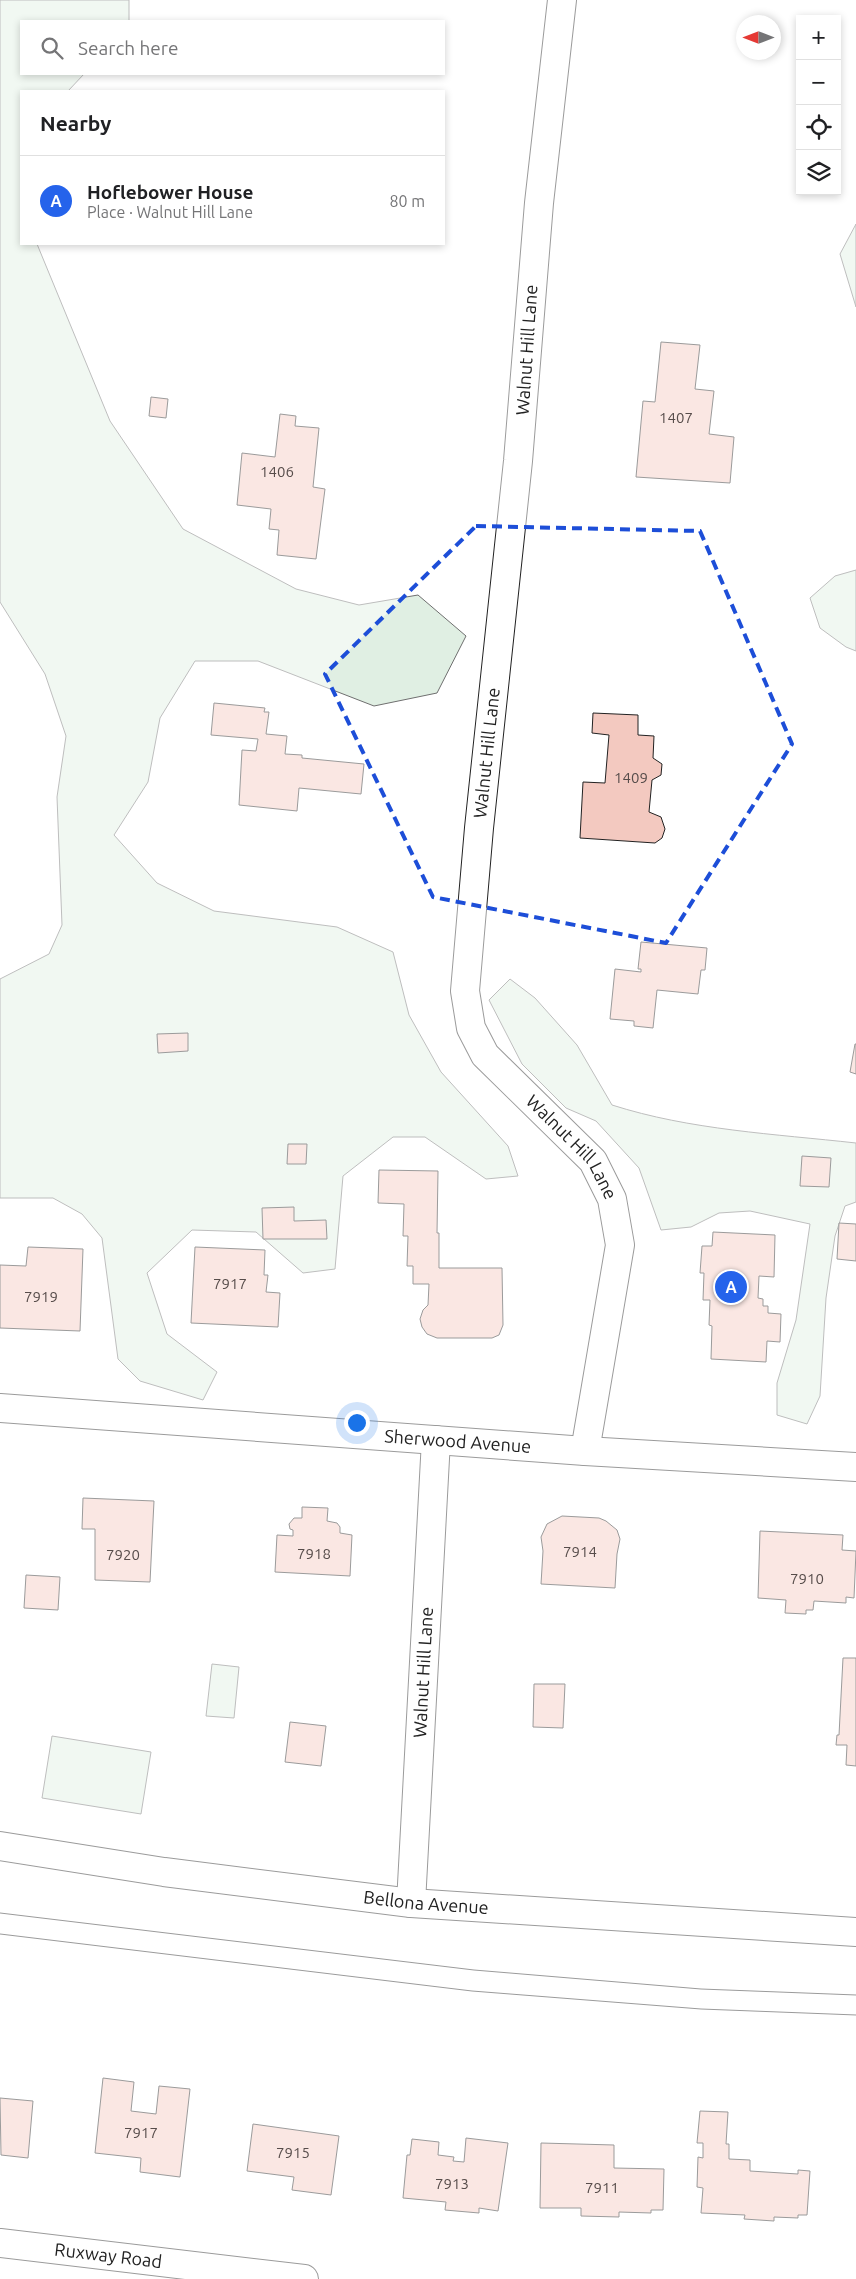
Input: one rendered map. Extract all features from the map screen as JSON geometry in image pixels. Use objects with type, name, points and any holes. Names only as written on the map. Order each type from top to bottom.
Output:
[{"type":"street","name":"Walnut Hill Lane","points":[[562,0],[539,203],[518,461],[478,828],[465,991],[471,1028],[485,1055],[593,1161],[612,1199],[620,1245],[585,1451]]},
{"type":"street","name":"Sherwood Avenue","points":[[0,1408],[585,1451],[856,1466]]},
{"type":"street","name":"Walnut Hill Lane","points":[[411,1903],[436,1440]]},
{"type":"street","name":"Bellona Avenue","points":[[0,1846],[164,1872],[411,1903],[856,1932]]},
{"type":"street","name":"Ruxway Road","points":[[0,2243],[304,2279]]},
{"type":"highlighted area","points":[[476,526],[700,531],[792,744],[666,943],[433,897],[325,674]]},
{"type":"green space","points":[[0,0],[129,0],[129,20],[20,20],[20,75],[83,75],[69,90],[20,90],[20,245],[37,245],[110,421],[183,529],[296,589],[359,605],[418,595],[466,636],[437,693],[374,706],[258,661],[195,661],[160,718],[148,782],[114,835],[157,883],[214,911],[337,927],[393,952],[409,1015],[441,1072],[508,1146],[518,1176],[486,1179],[425,1137],[393,1137],[343,1176],[335,1269],[303,1273],[256,1232],[192,1230],[147,1273],[167,1334],[217,1372],[203,1400],[140,1381],[118,1359],[102,1238],[82,1214],[53,1198],[0,1198],[0,979],[49,954],[62,925],[57,797],[66,736],[45,674],[0,602]]},
{"type":"green space","points":[[856,224],[856,307],[840,254]]},
{"type":"green space","points":[[856,570],[856,651],[846,647],[820,628],[810,598],[835,576]]},
{"type":"green space","points":[[510,979],[535,998],[577,1045],[612,1105],[702,1126],[856,1143],[856,1202],[845,1206],[835,1236],[826,1298],[820,1396],[807,1424],[777,1415],[777,1383],[796,1320],[810,1224],[750,1211],[719,1213],[691,1227],[661,1230],[639,1168],[596,1121],[566,1108],[522,1064],[489,1000]]},
{"type":"green space","points":[[212,1664],[239,1667],[234,1718],[206,1716]]},
{"type":"green space","points":[[52,1736],[151,1752],[141,1814],[42,1798]]},
{"type":"building","points":[[661,342],[700,345],[695,389],[714,391],[709,434],[734,437],[730,483],[636,477],[643,401],[655,402]]},
{"type":"building","points":[[151,397],[168,399],[166,418],[149,416]]},
{"type":"building","points":[[280,414],[296,416],[295,426],[319,428],[313,487],[325,489],[316,559],[277,555],[279,530],[269,529],[271,509],[237,505],[242,453],[275,457]]},
{"type":"building","points":[[214,703],[265,708],[264,712],[269,712],[266,734],[287,736],[285,754],[302,755],[302,758],[364,764],[361,794],[299,788],[297,811],[239,805],[242,750],[256,751],[258,739],[211,735]]},
{"type":"building","points":[[593,713],[638,715],[638,735],[654,736],[653,758],[662,764],[661,775],[652,780],[649,812],[661,817],[665,829],[662,838],[655,843],[580,838],[583,782],[605,783],[609,735],[592,733]]},
{"type":"building","points":[[641,942],[707,948],[705,970],[701,970],[698,994],[657,990],[653,1028],[634,1026],[634,1021],[610,1019],[615,969],[641,972],[641,969],[638,969]]},
{"type":"building","points":[[188,1033],[188,1051],[158,1053],[157,1034]]},
{"type":"building","points":[[856,1044],[856,1074],[850,1072]]},
{"type":"building","points":[[288,1144],[307,1144],[306,1164],[287,1164]]},
{"type":"building","points":[[802,1156],[831,1158],[829,1187],[800,1186]]},
{"type":"building","points":[[379,1170],[438,1171],[437,1233],[439,1233],[439,1268],[502,1268],[503,1325],[499,1335],[492,1338],[437,1338],[427,1334],[422,1327],[420,1319],[423,1310],[428,1305],[429,1284],[413,1284],[413,1266],[407,1266],[408,1236],[403,1236],[404,1204],[378,1203]]},
{"type":"building","points":[[294,1207],[294,1221],[326,1220],[327,1239],[263,1239],[262,1208]]},
{"type":"building","points":[[839,1223],[856,1224],[856,1261],[837,1259]]},
{"type":"building","points":[[713,1232],[775,1235],[774,1277],[759,1276],[758,1298],[763,1299],[763,1306],[768,1306],[768,1313],[781,1314],[780,1342],[767,1341],[766,1362],[711,1359],[712,1326],[709,1325],[710,1300],[703,1300],[704,1273],[700,1273],[702,1246],[712,1246]]},
{"type":"building","points":[[28,1247],[83,1249],[80,1331],[0,1328],[0,1265],[26,1266]]},
{"type":"building","points":[[195,1247],[265,1250],[264,1275],[268,1275],[266,1292],[280,1293],[278,1327],[191,1323]]},
{"type":"building","points":[[83,1498],[154,1501],[150,1582],[95,1580],[95,1529],[82,1529]]},
{"type":"building","points":[[302,1507],[328,1508],[327,1521],[337,1523],[340,1527],[340,1533],[352,1535],[350,1576],[275,1572],[277,1535],[293,1536],[293,1530],[290,1529],[289,1524],[294,1518],[302,1518]]},
{"type":"building","points":[[562,1516],[599,1518],[617,1530],[620,1539],[615,1588],[541,1584],[543,1551],[541,1537],[547,1524]]},
{"type":"building","points":[[760,1531],[843,1535],[842,1550],[856,1551],[854,1598],[846,1597],[846,1603],[814,1601],[813,1610],[806,1610],[806,1614],[785,1613],[786,1600],[758,1598]]},
{"type":"building","points":[[26,1575],[60,1577],[58,1610],[24,1608]]},
{"type":"building","points":[[843,1658],[856,1658],[856,1766],[846,1765],[847,1745],[836,1745],[837,1735],[839,1735]]},
{"type":"building","points":[[534,1684],[565,1684],[563,1728],[533,1727]]},
{"type":"building","points":[[290,1722],[326,1726],[321,1766],[285,1762]]},
{"type":"building","points":[[103,2078],[134,2082],[131,2111],[156,2114],[159,2086],[190,2089],[180,2177],[140,2172],[141,2158],[95,2153]]},
{"type":"building","points":[[0,2098],[33,2101],[28,2158],[1,2155]]},
{"type":"building","points":[[700,2111],[728,2112],[726,2144],[729,2144],[729,2159],[750,2160],[750,2171],[798,2174],[798,2170],[810,2171],[807,2215],[798,2215],[798,2218],[774,2217],[774,2221],[744,2219],[745,2215],[701,2213],[703,2188],[697,2187],[698,2157],[703,2158],[703,2143],[697,2143]]},
{"type":"building","points":[[253,2124],[339,2136],[331,2195],[292,2190],[294,2177],[247,2171]]},
{"type":"building","points":[[466,2138],[508,2143],[498,2211],[479,2208],[479,2213],[445,2210],[446,2202],[403,2198],[407,2155],[410,2155],[412,2139],[439,2142],[438,2155],[454,2157],[453,2161],[464,2162]]},
{"type":"building","points":[[541,2143],[614,2145],[614,2168],[664,2169],[663,2210],[651,2210],[651,2213],[619,2212],[619,2217],[581,2216],[581,2208],[540,2208]]},
{"type":"tram line","points":[[0,1913],[474,1970],[701,1989],[856,1995]]},
{"type":"tram line","points":[[0,1934],[472,1991],[701,2009],[856,2015]]},
{"type":"place","name":"Hoflebower House","points":[[731,1287]]}]
